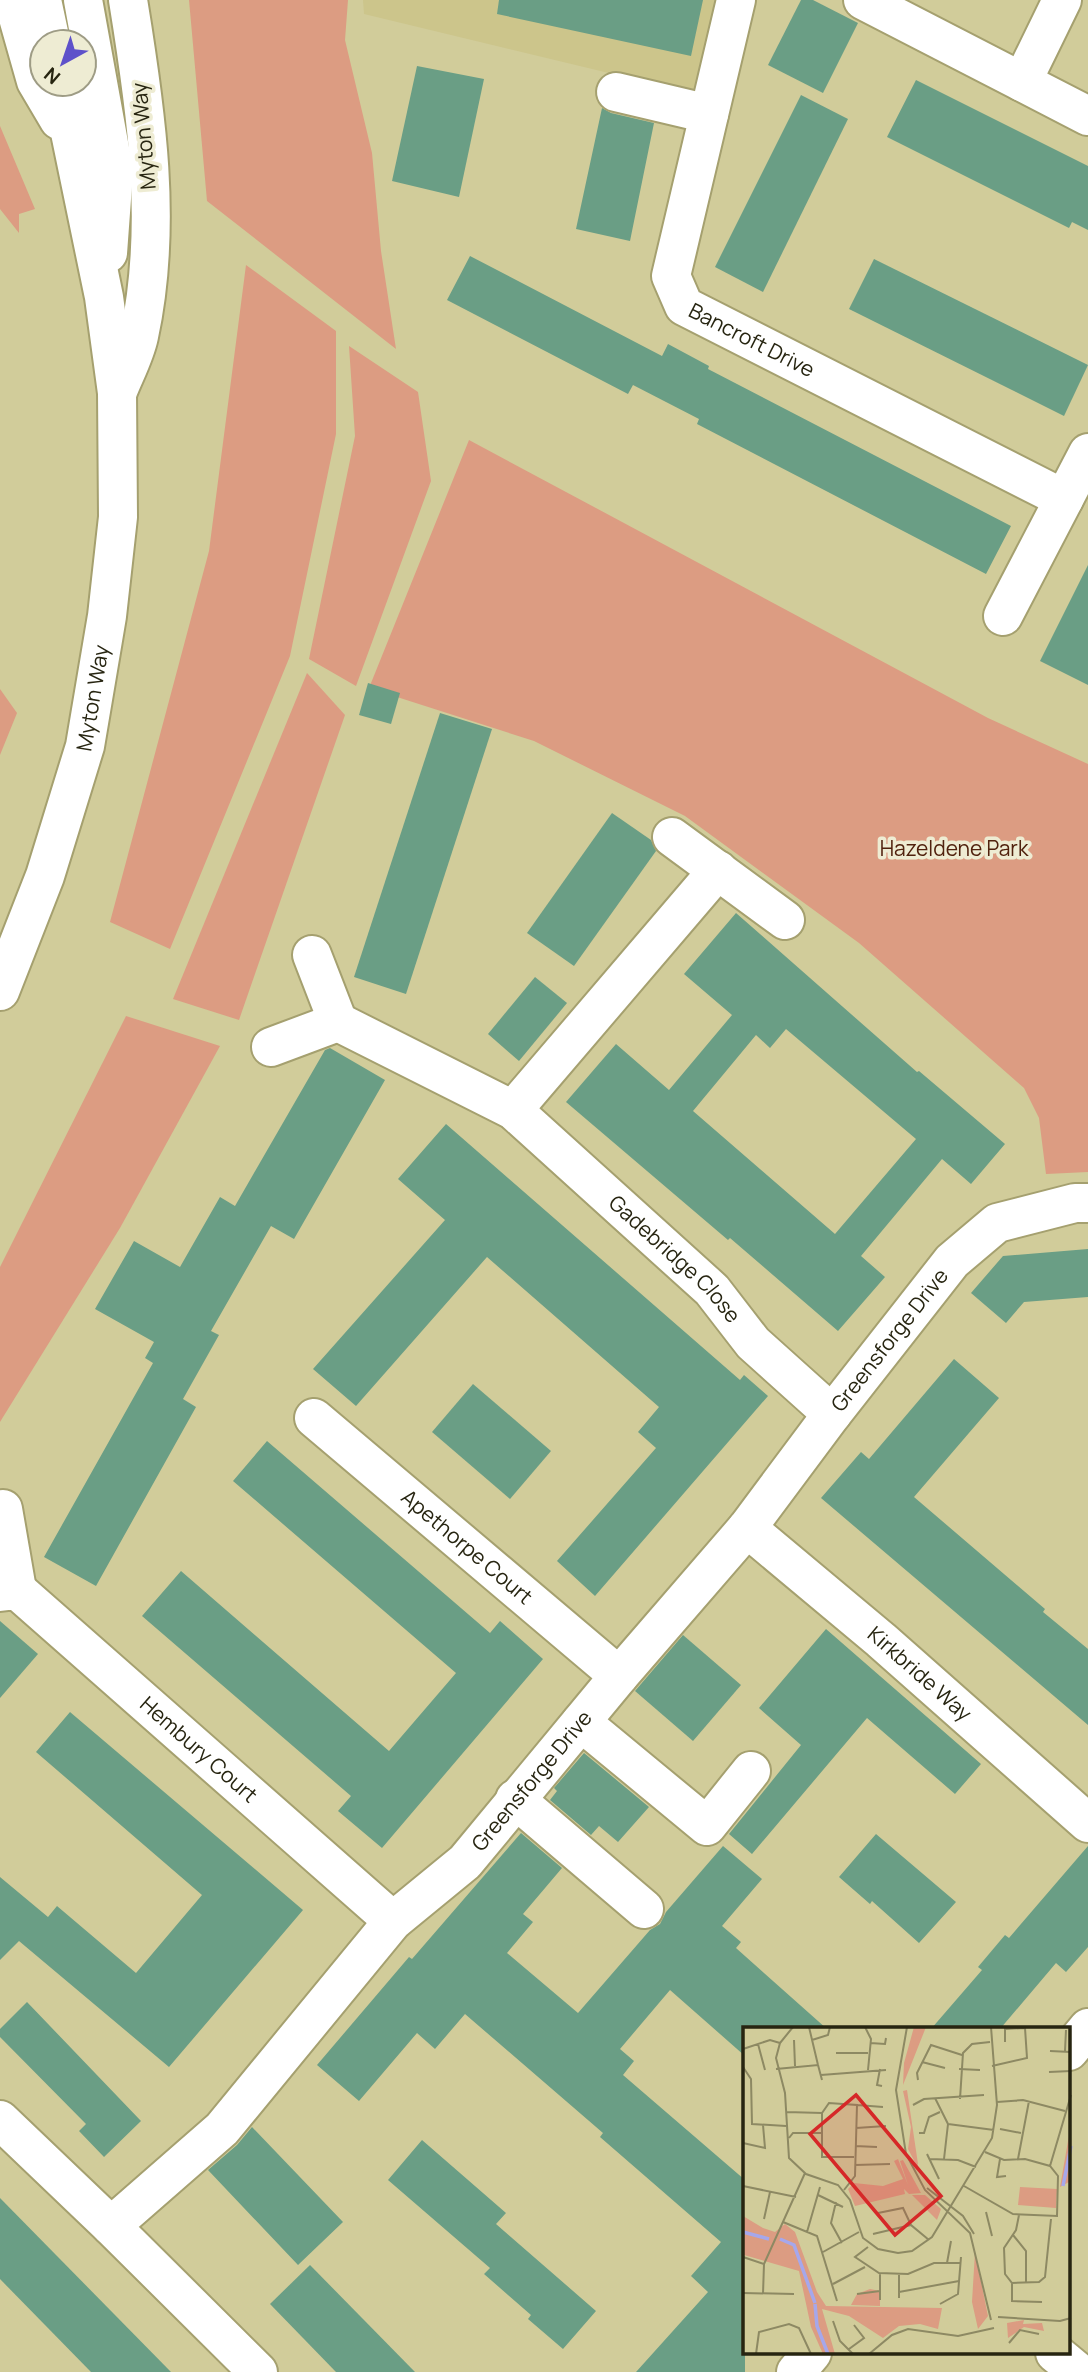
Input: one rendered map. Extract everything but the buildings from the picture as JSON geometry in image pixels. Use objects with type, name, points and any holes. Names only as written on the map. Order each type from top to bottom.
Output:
[{"type":"street","points":[[13,0],[36,81],[73,143]]},
{"type":"street","points":[[42,0],[48,28]]},
{"type":"street","points":[[83,0],[114,171],[104,297]]},
{"type":"street","name":"Myton Way","points":[[117,393],[139,339],[150,265],[150,177],[144,108],[128,0]]},
{"type":"street","name":"Bancroft Drive","points":[[736,0],[671,276],[684,306],[1063,499]]},
{"type":"street","points":[[863,0],[1088,116]]},
{"type":"street","points":[[1023,82],[1062,0]]},
{"type":"street","points":[[616,92],[709,114]]},
{"type":"street","name":"Myton Way","points":[[0,991],[45,876],[85,746],[107,616],[118,517],[117,393],[104,297],[63,98]]},
{"type":"street","points":[[1003,616],[1088,453]]},
{"type":"street","points":[[672,837],[785,920]]},
{"type":"street","points":[[513,1110],[718,870]]},
{"type":"street","points":[[271,1047],[338,1023],[312,955]]},
{"type":"street","name":"Gadebridge Close","points":[[338,1023],[513,1110],[712,1290],[753,1343],[832,1414]]},
{"type":"street","name":"Greensforge Drive","points":[[111,2226],[222,2129],[393,1921],[464,1862],[618,1676],[747,1528],[832,1414],[953,1261],[997,1223],[1075,1203],[1088,1203]]},
{"type":"street","name":"Apethorpe Court","points":[[314,1418],[618,1676]]},
{"type":"street","points":[[4,1509],[8,1591]]},
{"type":"street","name":"Kirkbride Way","points":[[747,1528],[881,1640],[1088,1823]]},
{"type":"street","name":"Hembury Court","points":[[8,1591],[393,1921]]},
{"type":"street","points":[[580,1722],[707,1826],[751,1771]]},
{"type":"street","points":[[515,1799],[644,1909]]},
{"type":"street","points":[[1070,2050],[1088,2028]]},
{"type":"street","points":[[0,2120],[258,2372]]},
{"type":"street","points":[[796,2372],[811,2354]]},
{"type":"street","points":[[1056,2354],[1078,2372]]},
{"type":"shaded area","points":[[363,0],[721,0],[696,94],[364,14]]},
{"type":"green space","points":[[189,0],[348,0],[345,40],[372,153],[381,251],[396,349],[207,201]]},
{"type":"green space","points":[[0,126],[35,209],[19,214],[19,233],[0,209]]},
{"type":"green space","points":[[246,265],[336,331],[336,434],[290,656],[170,949],[110,922],[209,551]]},
{"type":"green space","points":[[349,346],[418,392],[431,481],[356,686],[309,659],[355,436]]},
{"type":"green space","name":"Hazeldene Park","points":[[469,440],[988,718],[1088,764],[1088,1172],[1046,1174],[1039,1118],[1024,1088],[859,943],[685,816],[534,741],[369,688]]},
{"type":"green space","points":[[307,673],[345,715],[239,1020],[173,999]]},
{"type":"green space","points":[[0,689],[17,713],[0,755]]},
{"type":"green space","points":[[126,1016],[220,1046],[120,1228],[0,1422],[0,1267]]}]
